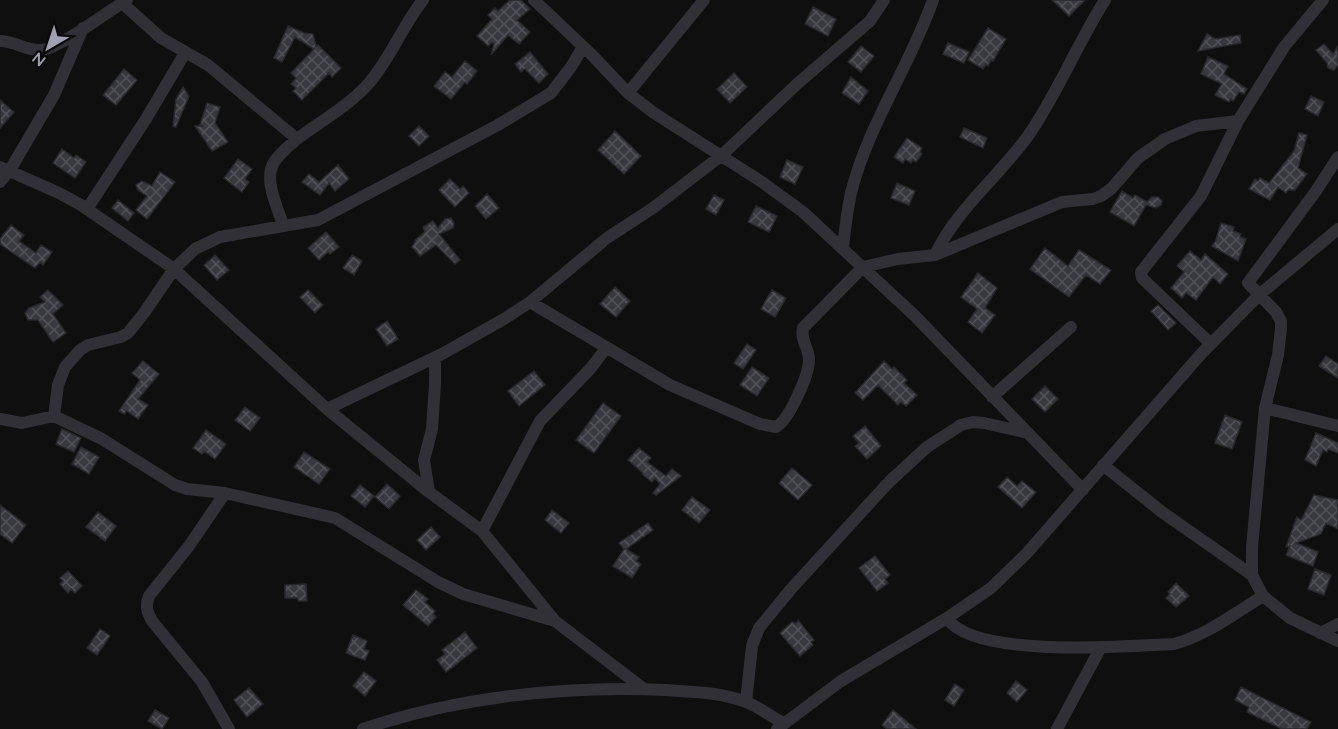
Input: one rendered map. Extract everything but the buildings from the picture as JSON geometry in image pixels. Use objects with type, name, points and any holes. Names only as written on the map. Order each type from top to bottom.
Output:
[{"type":"street","points":[[283,225],[272,189],[270,171],[273,162],[297,139],[349,101],[370,82],[402,29],[423,0]]},
{"type":"street","points":[[534,0],[628,93],[654,113],[722,155],[803,212],[915,316],[1024,432],[1083,489]]},
{"type":"street","points":[[628,93],[704,0]]},
{"type":"street","points":[[327,409],[489,329],[530,302],[607,238],[653,208],[722,155],[797,84],[870,21],[885,0]]},
{"type":"street","points":[[843,248],[851,192],[861,164],[880,115],[906,64],[933,0]]},
{"type":"street","points":[[935,255],[949,231],[1028,135],[1106,0]]},
{"type":"street","points":[[1211,344],[1142,278],[1140,272],[1201,196],[1238,121],[1284,47],[1323,0]]},
{"type":"street","points":[[0,41],[26,49],[50,49],[124,2],[161,38],[208,65],[297,139]]},
{"type":"street","points":[[0,182],[5,168],[54,95],[83,28]]},
{"type":"street","points":[[54,416],[58,385],[65,367],[80,350],[88,345],[121,337],[128,333],[174,269],[195,249],[220,237],[318,220],[498,125],[552,93],[583,46]]},
{"type":"street","points":[[87,209],[146,119],[185,53]]},
{"type":"street","points":[[530,302],[687,393],[773,428],[784,422],[807,373],[809,363],[808,352],[802,338],[803,328],[863,267],[888,261],[935,255],[1062,202],[1101,196],[1111,189],[1145,152],[1174,134],[1196,126],[1238,121]]},
{"type":"street","points":[[1252,575],[1252,547],[1265,408],[1279,346],[1281,321],[1276,312],[1249,284],[1249,279],[1316,191],[1338,157]]},
{"type":"street","points":[[5,168],[87,209],[174,269],[327,409],[429,492],[482,531],[555,621],[644,689]]},
{"type":"street","points":[[363,729],[438,708],[520,696],[558,692],[644,689],[712,694],[746,702],[780,726],[841,681],[991,588],[1083,489],[1211,344],[1259,295],[1338,230]]},
{"type":"street","points":[[992,398],[1071,327]]},
{"type":"street","points":[[482,531],[540,421],[591,368],[606,348]]},
{"type":"street","points":[[429,492],[424,460],[432,429],[435,357]]},
{"type":"street","points":[[1265,408],[1338,426]]},
{"type":"street","points":[[0,419],[22,423],[54,416],[102,439],[175,485],[187,489],[225,493],[334,518],[438,582],[463,594],[555,621]]},
{"type":"street","points":[[746,702],[752,646],[759,628],[889,482],[927,447],[962,425],[972,422],[984,423],[1024,432]]},
{"type":"street","points":[[1103,465],[1162,512],[1252,575],[1263,596],[1290,618],[1338,641]]},
{"type":"street","points":[[225,493],[189,546],[149,596],[147,611],[202,682],[229,729]]},
{"type":"street","points":[[946,618],[954,627],[966,634],[1044,648],[1174,644],[1188,640],[1263,596]]},
{"type":"street","points":[[1320,633],[1338,624]]},
{"type":"street","points":[[1057,729],[1101,647]]}]
